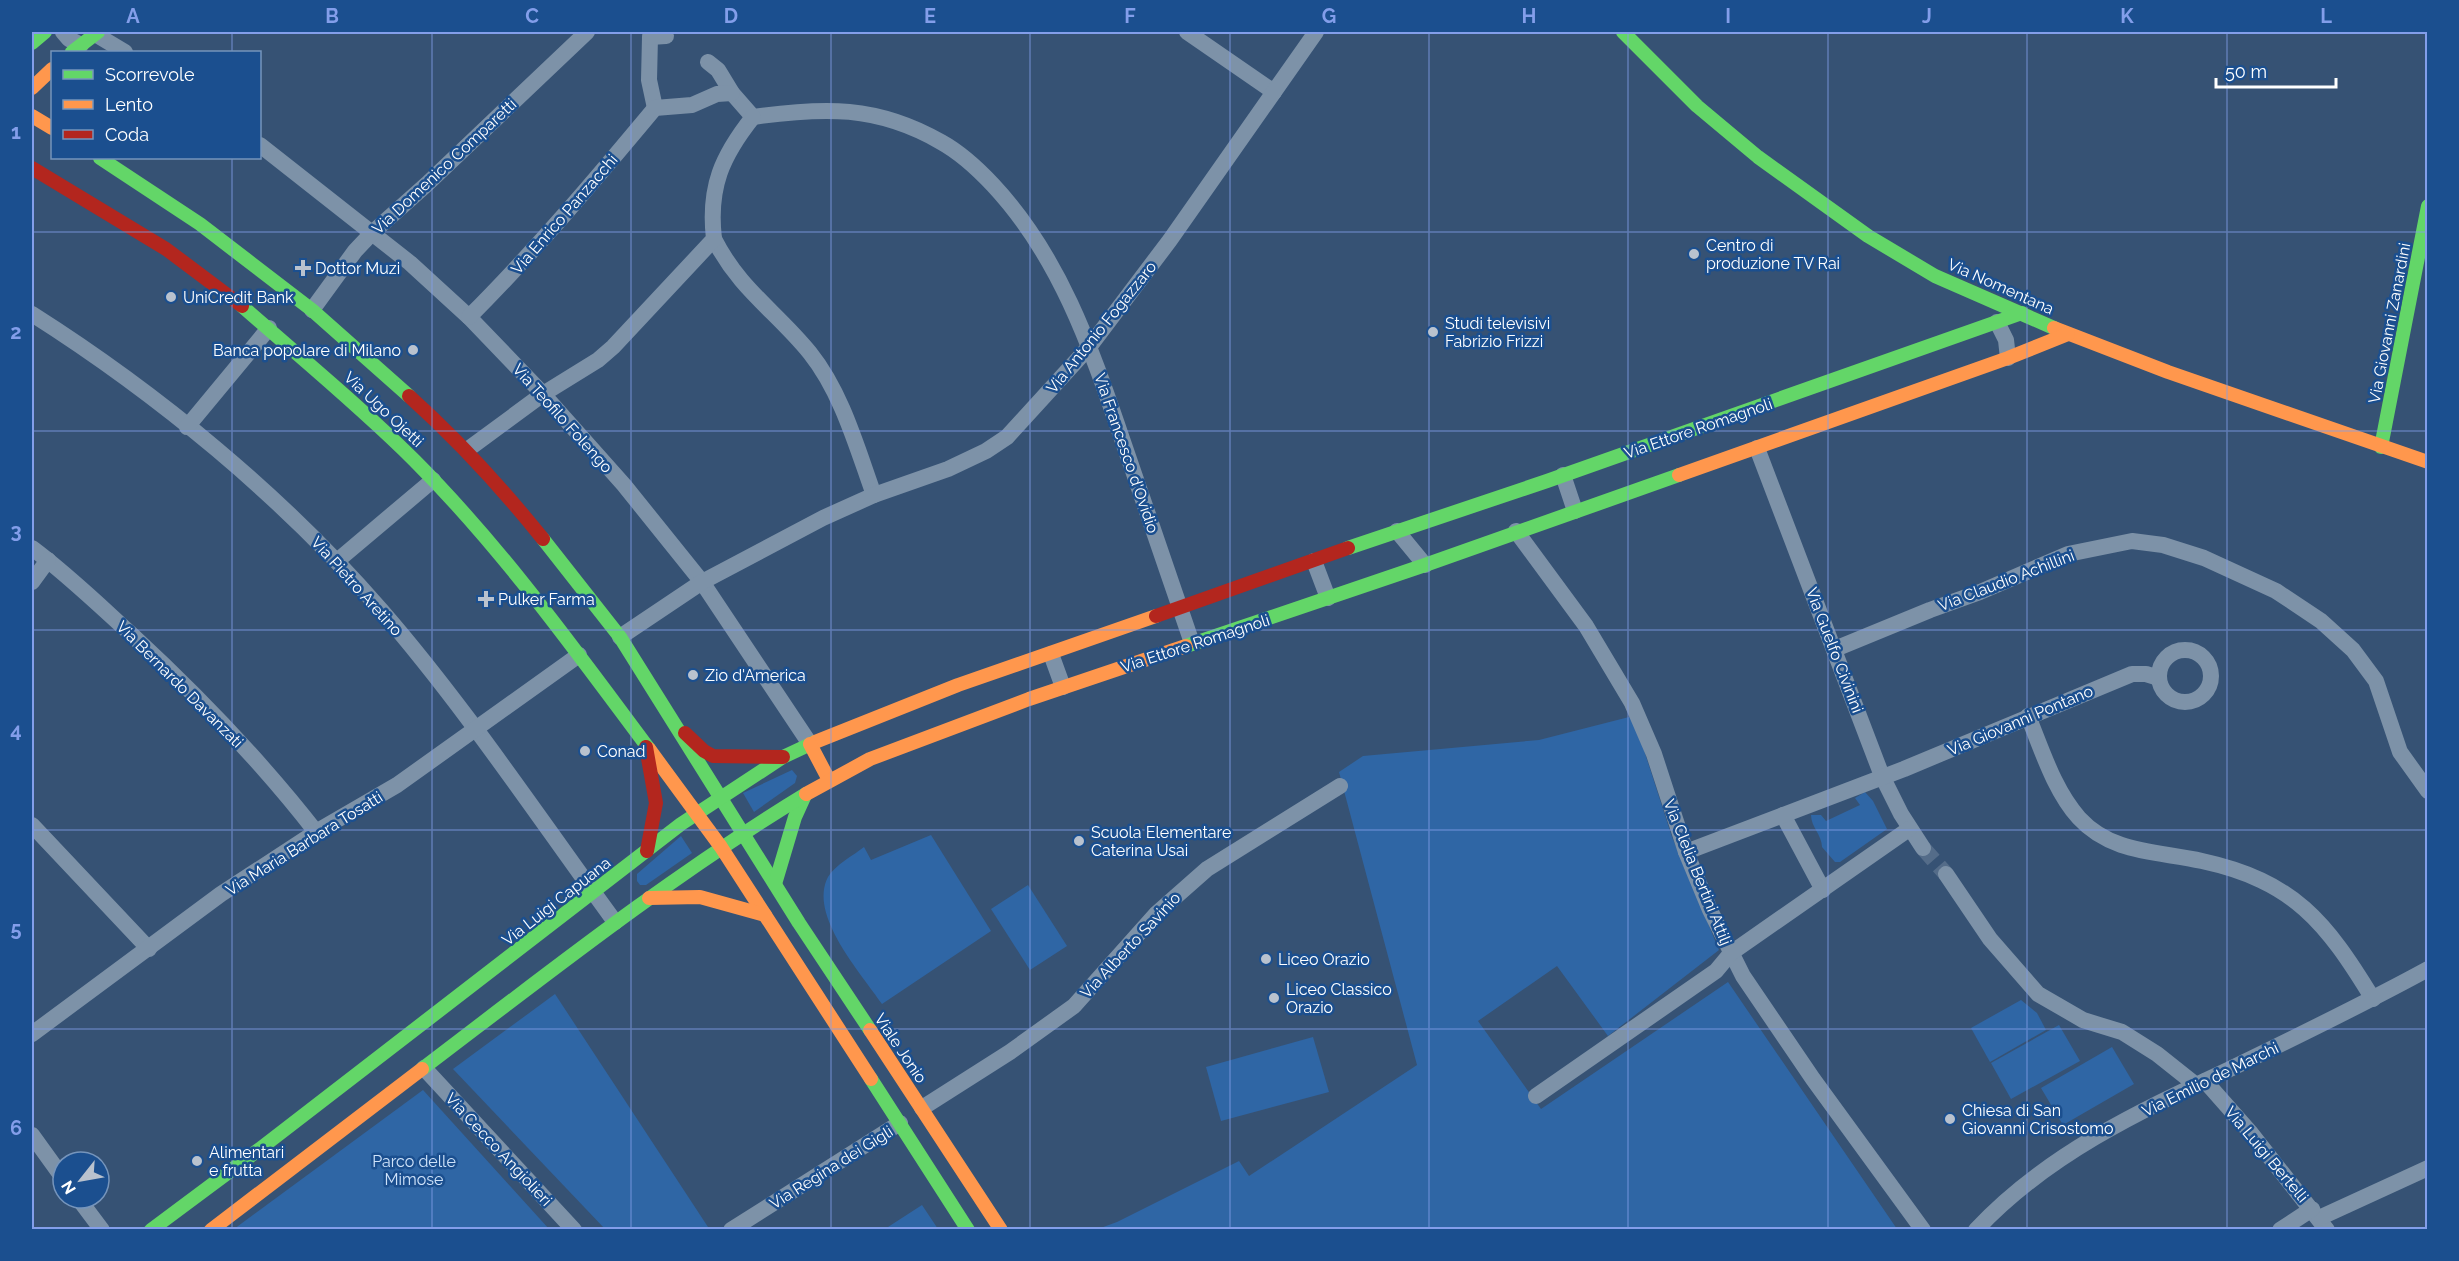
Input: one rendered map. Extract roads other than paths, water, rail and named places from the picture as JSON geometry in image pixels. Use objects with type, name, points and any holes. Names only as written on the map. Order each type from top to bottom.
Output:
[{"type":"street","points":[[32,43],[45,32]]},
{"type":"street","points":[[63,32],[77,49],[97,33],[124,51]]},
{"type":"street","name":"Via Domenico Comparetti","points":[[312,310],[355,251],[372,233],[587,32]]},
{"type":"street","points":[[1187,32],[1274,92]]},
{"type":"street","name":"Via Antonio Fogazzaro","points":[[620,637],[702,582],[823,518],[874,495],[963,462],[1007,437],[1090,346],[1170,240],[1316,32]]},
{"type":"street","name":"Via Nomentana","points":[[1623,32],[1708,117],[1758,157],[1888,249],[1935,276],[2068,334],[2192,381],[2427,462]]},
{"type":"street","points":[[653,35],[649,80],[655,108],[692,105],[717,94],[732,93]]},
{"type":"street","points":[[708,62],[718,70],[732,93],[753,117],[732,144],[720,172],[712,207],[714,239],[723,257],[742,284],[809,352],[819,366],[846,421],[874,495]]},
{"type":"street","points":[[32,88],[51,70]]},
{"type":"street","name":"Via Enrico Panzacchi","points":[[469,317],[513,273],[585,193],[655,108]]},
{"type":"street","name":"Via Francesco d'Ovidio","points":[[753,117],[802,110],[846,110],[910,127],[950,147],[1002,195],[1032,235],[1062,282],[1090,346],[1192,643]]},
{"type":"street","points":[[32,116],[51,127]]},
{"type":"street","name":"Via Teofilo Folengo","points":[[261,146],[410,263],[469,317],[543,394],[624,485],[702,582],[810,744]]},
{"type":"street","name":"Via Ugo Ojetti","points":[[102,159],[200,224],[312,310],[467,450],[550,546],[620,637],[678,726]]},
{"type":"street","name":"Via Ugo Ojetti","points":[[32,168],[88,200],[183,261],[269,328],[339,390],[433,480],[487,541],[579,655],[722,847],[765,915]]},
{"type":"street","name":"Via Giovanni Zanardini","points":[[2381,447],[2427,206]]},
{"type":"street","points":[[467,450],[543,394],[598,360],[613,347],[714,239]]},
{"type":"street","name":"Via Ettore Romagnoli","points":[[636,884],[647,850],[721,796],[783,757],[810,744],[958,685],[2022,313]]},
{"type":"street","name":"Via Pietro Aretino","points":[[32,314],[113,369],[187,427],[261,490],[337,561],[410,644],[476,730],[615,922]]},
{"type":"street","points":[[1997,322],[2006,340],[2008,358]]},
{"type":"street","points":[[187,427],[269,328]]},
{"type":"street","name":"Via Ettore Romagnoli","points":[[636,884],[722,847],[830,780],[893,749],[1063,687],[1425,565],[1516,531],[1757,448],[2008,358],[2068,334]]},
{"type":"street","name":"Via Guelfo Civinini","points":[[1757,448],[1882,776],[1909,829],[1923,848]]},
{"type":"street","points":[[1563,475],[1575,511]]},
{"type":"street","points":[[337,561],[433,480]]},
{"type":"street","points":[[1397,531],[1425,565]]},
{"type":"street","name":"Via Clelia Bertini Attilj","points":[[1516,531],[1587,626],[1632,702],[1654,754],[1686,852],[1743,976],[1813,1080],[1923,1230]]},
{"type":"street","name":"Via Claudio Achillini","points":[[1835,649],[1930,609],[1958,601],[2068,554],[2132,541],[2163,545],[2204,558],[2276,591],[2321,621],[2353,650],[2376,681],[2400,752],[2427,792]]},
{"type":"street","name":"Via Bernardo Davanzati","points":[[32,548],[202,701],[271,777],[316,832]]},
{"type":"street","points":[[32,582],[48,560]]},
{"type":"street","points":[[1314,561],[1328,598]]},
{"type":"street","points":[[1052,654],[1063,687]]},
{"type":"street","name":"Via Maria Barbara Tosatti","points":[[32,1034],[222,894],[316,832],[397,785],[579,655]]},
{"type":"street","name":"Via Giovanni Pontano","points":[[1686,852],[1882,776],[2132,674],[2146,674],[2160,678]]},
{"type":"street","points":[[2028,716],[2058,788],[2078,818],[2091,829],[2120,847],[2201,861],[2252,876],[2269,884],[2309,912],[2326,929],[2339,944],[2373,999]]},
{"type":"street","points":[[678,726],[704,751],[713,756],[783,757]]},
{"type":"street","name":"Viale Jonio","points":[[678,726],[845,995],[1001,1230]]},
{"type":"street","points":[[810,744],[830,780]]},
{"type":"street","points":[[646,747],[656,803],[647,850]]},
{"type":"street","points":[[667,775],[696,757]]},
{"type":"street","name":"Via Alberto Savinio","points":[[922,1108],[1020,1046],[1074,1006],[1156,914],[1207,869],[1341,786]]},
{"type":"street","points":[[775,884],[795,817],[805,795]]},
{"type":"street","points":[[1783,815],[1823,890]]},
{"type":"street","points":[[32,825],[149,949]]},
{"type":"street","points":[[1536,1096],[1716,971],[1731,953],[1909,829]]},
{"type":"street","points":[[1946,874],[1990,939],[2038,994],[2083,1020],[2122,1032],[2200,1083]]},
{"type":"street","points":[[211,1230],[615,922],[636,884],[700,897],[765,915],[968,1230]]},
{"type":"street","name":"Via Luigi Capuana","points":[[151,1230],[593,892],[636,884]]},
{"type":"street","name":"Via Emilio de Marchi","points":[[1976,1230],[2011,1196],[2074,1150],[2110,1128],[2373,999],[2427,969]]},
{"type":"street","name":"Via Cecco Angiolieri","points":[[424,1068],[574,1230]]},
{"type":"street","name":"Via Luigi Bertelli","points":[[2200,1083],[2250,1132],[2319,1219]]},
{"type":"street","name":"Via Regina dei Gigli","points":[[731,1230],[900,1123]]},
{"type":"street","points":[[32,1135],[51,1161]]},
{"type":"street","points":[[2280,1230],[2319,1219],[2427,1168]]},
{"type":"street","points":[[87,1210],[102,1230]]},
{"type":"tunnel","points":[[1923,848],[1946,874]]},
{"type":"place","name":"Centro di produzione TV Rai","points":[[1694,254]]},
{"type":"place","name":"Dottor Muzi","points":[[303,268]]},
{"type":"place","name":"UniCredit Bank","points":[[171,297]]},
{"type":"place","name":"Studi televisivi Fabrizio Frizzi","points":[[1433,332]]},
{"type":"place","name":"Banca popolare di Milano","points":[[413,350]]},
{"type":"place","name":"Pulker Farma","points":[[486,599]]},
{"type":"place","name":"Zio d'America","points":[[693,675]]},
{"type":"place","name":"Conad","points":[[585,751]]},
{"type":"place","name":"Scuola Elementare Caterina Usai","points":[[1079,841]]},
{"type":"place","name":"Liceo Orazio","points":[[1266,959]]},
{"type":"place","name":"Liceo Classico Orazio","points":[[1274,998]]},
{"type":"place","name":"Chiesa di San Giovanni Crisostomo","points":[[1950,1119]]},
{"type":"place","name":"Alimentari e frutta","points":[[197,1161]]},
{"type":"park label","name":"Parco delle Mimose","points":[[414,1170]]}]
